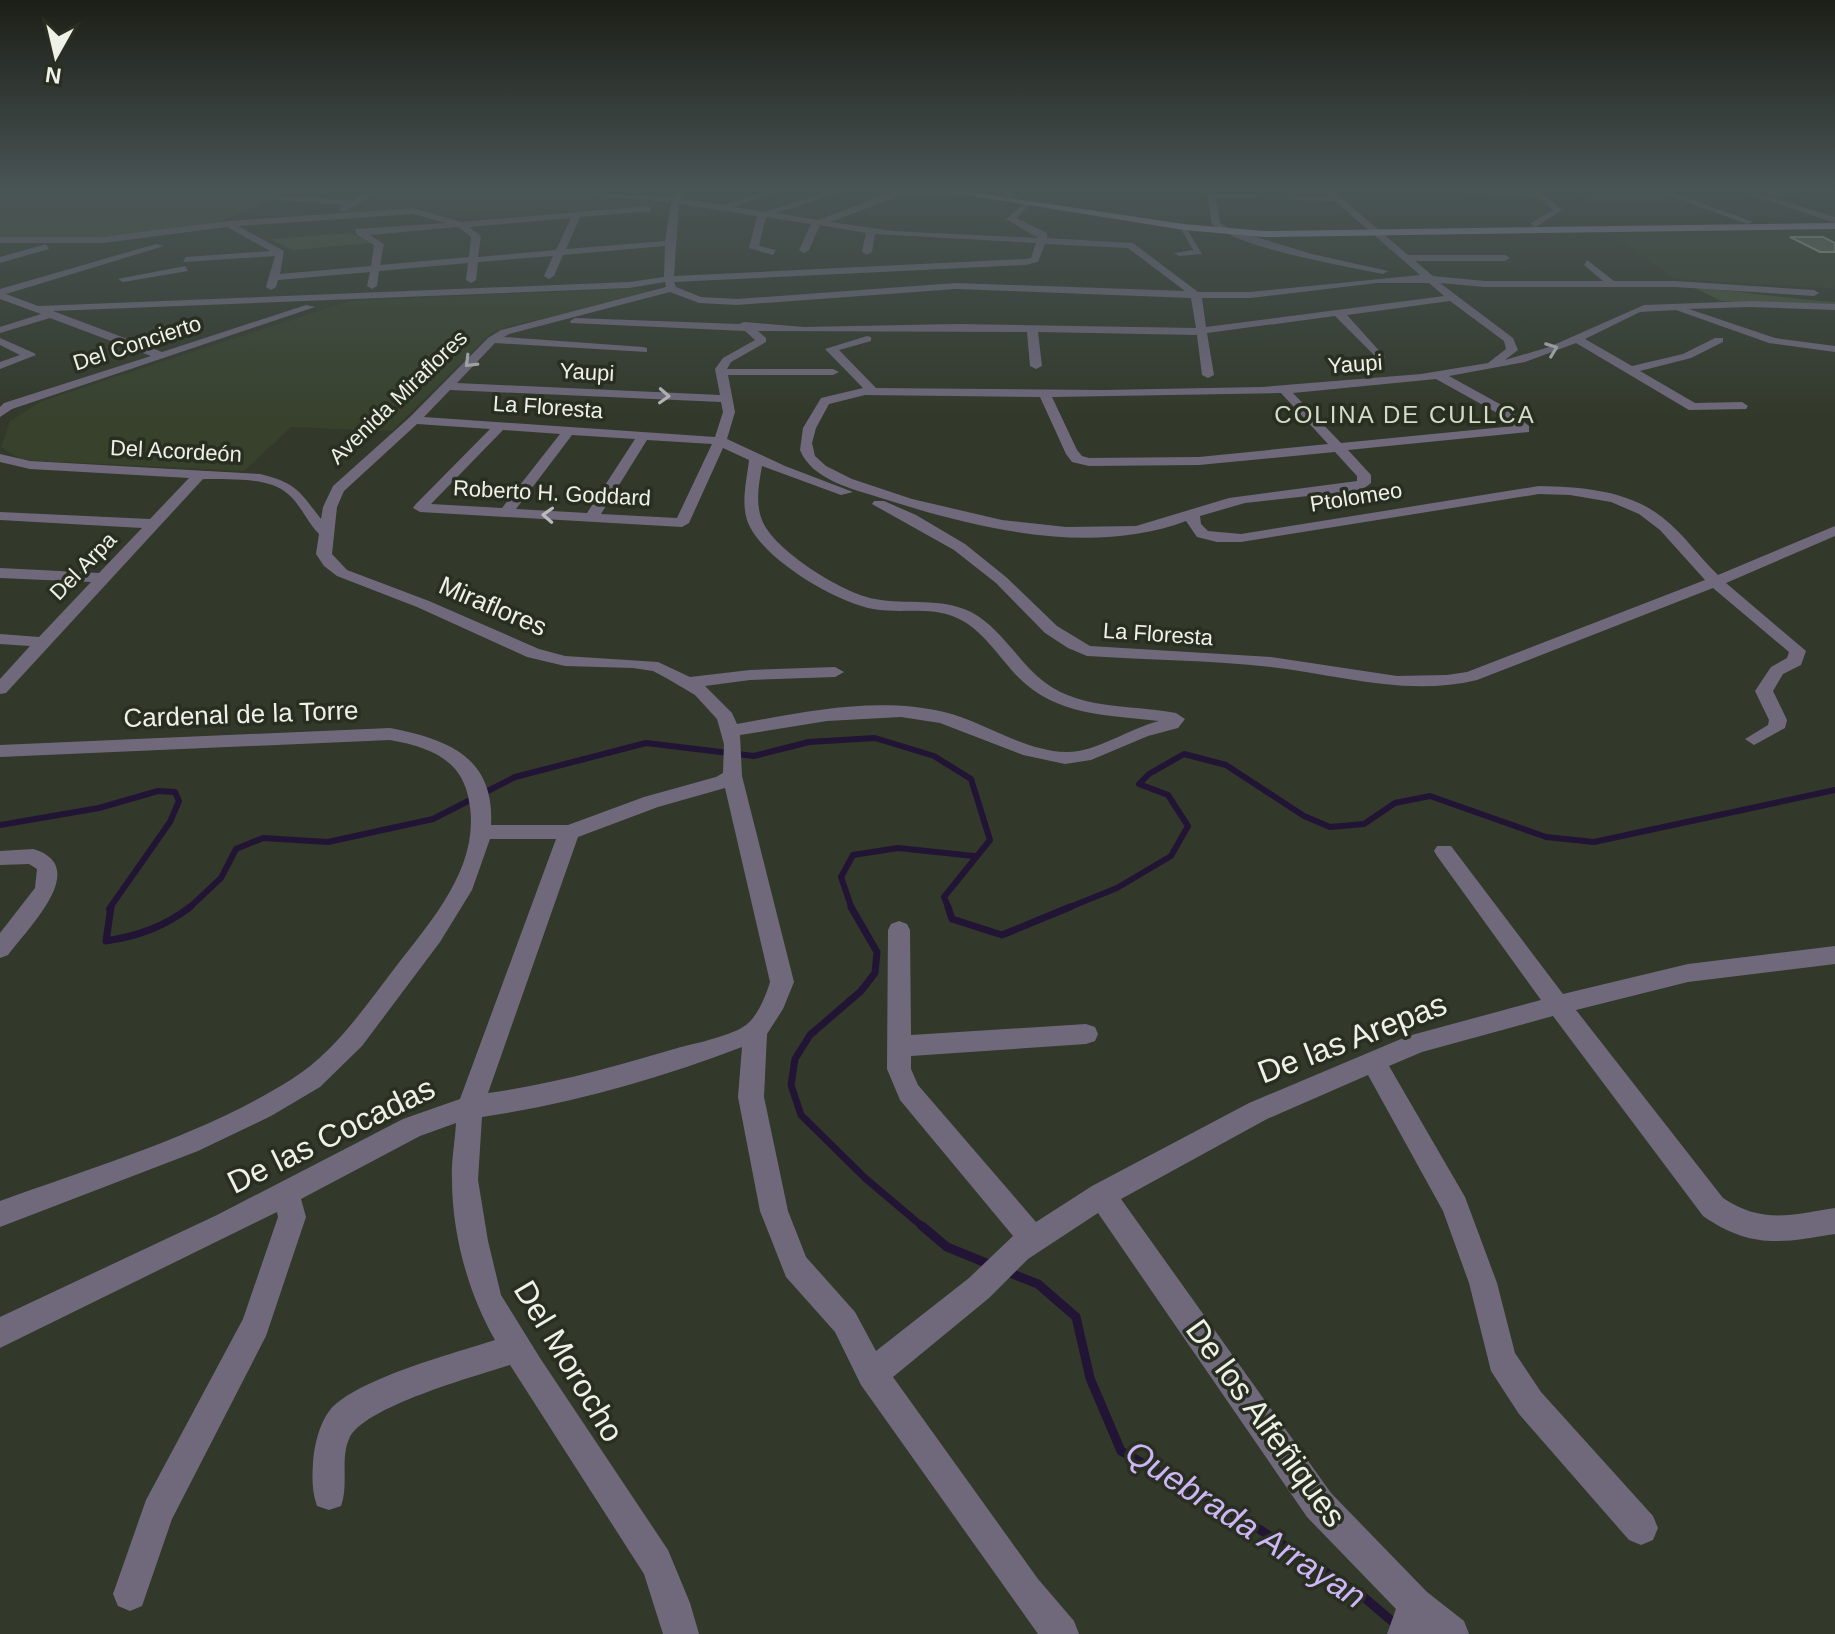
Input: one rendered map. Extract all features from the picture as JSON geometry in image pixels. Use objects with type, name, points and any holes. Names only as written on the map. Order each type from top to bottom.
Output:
[{"type":"street","points":[[0,294],[89,267]]},
{"type":"street","points":[[123,279],[176,267]]},
{"type":"street","points":[[178,280],[185,267]]},
{"type":"street","points":[[277,267],[273,282],[384,267]]},
{"type":"street","points":[[471,280],[473,267]]},
{"type":"street","points":[[549,276],[553,267]]},
{"type":"street","points":[[670,267],[670,280]]},
{"type":"street","points":[[35,309],[164,300],[334,299],[921,267]]},
{"type":"street","points":[[1159,267],[1196,295],[1208,375]]},
{"type":"street","points":[[1363,267],[1430,280]]},
{"type":"street","points":[[1416,267],[1509,340],[1512,350],[1501,361],[1477,369]]},
{"type":"street","points":[[1592,267],[1612,284]]},
{"type":"street","points":[[372,286],[376,268]]},
{"type":"street","points":[[459,281],[549,276],[670,280],[750,328],[762,337],[760,343],[727,360],[721,372],[729,412],[720,441]]},
{"type":"street","name":"Avenida Miraflores","points":[[338,489],[414,420],[492,340],[522,326],[552,320],[670,280]]},
{"type":"street","points":[[699,300],[751,302],[866,290],[956,286],[1250,295],[1377,280],[1505,285],[1675,284],[1821,294]]},
{"type":"street","points":[[0,294],[48,315],[162,356]]},
{"type":"street","points":[[552,320],[750,328],[1032,328],[1178,333],[1452,298]]},
{"type":"street","name":"Del Concierto","points":[[3,409],[334,299]]},
{"type":"street","name":"Yaupi","points":[[892,503],[822,468],[808,457],[805,445],[825,401],[869,391],[1212,392],[1438,375],[1519,360],[1577,339],[1630,311],[1669,306],[1751,304],[1835,307]]},
{"type":"street","points":[[1669,306],[1773,341],[1835,349]]},
{"type":"street","points":[[1336,312],[1359,331],[1379,357]]},
{"type":"street","points":[[0,330],[48,315]]},
{"type":"street","points":[[869,391],[831,349],[909,328]]},
{"type":"street","points":[[1032,328],[1036,366]]},
{"type":"street","points":[[1577,339],[1693,407],[1742,406]]},
{"type":"street","points":[[492,340],[643,350]]},
{"type":"street","points":[[1631,370],[1687,356],[1719,340]]},
{"type":"street","points":[[0,341],[30,355],[0,366]]},
{"type":"street","points":[[721,372],[833,372]]},
{"type":"street","points":[[1044,392],[1071,451],[1077,459],[1089,462],[1199,461],[1334,445],[1525,429],[1503,411],[1438,375]]},
{"type":"street","name":"Yaupi","points":[[446,386],[725,399]]},
{"type":"street","points":[[892,503],[963,520],[1025,529],[1141,529],[1193,516],[1227,502],[1357,487],[1364,483],[1364,475],[1283,389]]},
{"type":"street","name":"La Floresta","points":[[414,420],[720,441],[756,458],[892,503],[956,544],[1000,578],[1065,643],[1087,651],[1268,662],[1417,683],[1452,681],[1471,676],[1716,582],[1835,530]]},
{"type":"street","name":"Roberto H. Goddard","points":[[499,427],[420,508],[682,523],[720,441]]},
{"type":"street","points":[[506,513],[569,430]]},
{"type":"street","points":[[591,518],[643,436]]},
{"type":"street","name":"Del Acordeón","points":[[0,458],[30,465],[260,478],[283,483],[301,496],[313,520],[326,532]]},
{"type":"street","points":[[756,458],[752,508],[755,523],[763,534],[822,581],[863,602],[949,609],[968,617],[1040,688],[1069,703],[1091,709],[1169,717],[1177,722],[1067,758],[1037,752],[960,721],[925,714],[872,711],[798,719],[731,737],[732,771],[782,982],[775,1002],[755,1032],[751,1097],[774,1211],[796,1267],[845,1322],[872,1374],[1026,1591],[1061,1634]]},
{"type":"street","name":"Del Arpa","points":[[0,689],[199,475]]},
{"type":"street","name":"Miraflores","points":[[338,489],[330,507],[324,554],[329,563],[342,573],[423,604],[533,653],[565,661],[658,667],[687,683],[719,707],[731,737]]},
{"type":"street","name":"Ptolomeo","points":[[1193,516],[1192,523],[1207,536],[1241,538],[1539,490],[1594,493],[1639,508],[1659,522],[1716,582]]},
{"type":"street","points":[[0,516],[154,524]]},
{"type":"street","points":[[0,573],[102,578]]},
{"type":"street","points":[[1716,582],[1798,651],[1795,661],[1777,671],[1764,691],[1778,720],[1776,728],[1754,739]]},
{"type":"street","points":[[0,639],[42,642]]},
{"type":"street","points":[[687,683],[750,675],[835,672]]},
{"type":"street","name":"Cardenal de la Torre","points":[[0,751],[390,734],[438,746],[472,775],[483,820]]},
{"type":"street","points":[[0,1214],[187,1144],[300,1087],[356,1037],[429,939],[458,895],[483,820],[569,832],[651,802],[709,788],[732,771]]},
{"type":"street","name":"Del Morocho","points":[[569,832],[470,1107],[465,1180],[474,1241],[488,1300],[656,1562],[673,1603],[681,1634]]},
{"type":"street","points":[[1444,851],[1713,1207],[1733,1222],[1765,1231],[1835,1221]]},
{"type":"street","points":[[0,858],[33,856],[48,866],[45,890],[0,949]]},
{"type":"street","points":[[899,930],[899,1069],[909,1092],[1025,1244]]},
{"type":"street","name":"De las Arepas","points":[[872,1374],[979,1288],[1025,1244],[1102,1195],[1258,1111],[1417,1043],[1558,1005],[1688,973],[1833,958]]},
{"type":"street","name":"De las Cocadas","points":[[0,1333],[118,1278],[412,1127],[470,1107],[534,1098],[598,1082],[702,1052],[755,1032]]},
{"type":"street","points":[[901,1046],[1086,1034]]},
{"type":"street","points":[[1373,1062],[1455,1206],[1483,1283],[1502,1360],[1530,1403],[1641,1528]]},
{"type":"street","name":"De los Alfeñiques","points":[[1102,1195],[1319,1505],[1409,1621],[1451,1634]]},
{"type":"street","points":[[130,1594],[158,1512],[256,1326],[292,1217],[289,1204],[277,1197]]},
{"type":"street","points":[[329,1494],[328,1450],[342,1420],[367,1402],[516,1348]]},
{"type":"shaded area","points":[[1659,267],[1835,267],[1835,289],[1675,279]]},
{"type":"shaded area","points":[[641,288],[649,291],[648,294],[506,327],[490,334],[392,431],[291,427],[244,471],[22,460],[1,447],[10,421],[42,401],[350,301]]},
{"type":"shaded area","points":[[1695,288],[1835,302],[1835,305],[1721,301]]},
{"type":"waterway","points":[[188,909],[221,878],[236,849],[263,838],[328,842],[433,819],[515,777],[646,743],[754,756],[809,742],[875,738],[934,756],[971,779],[990,840],[944,897],[949,909]]},
{"type":"waterway","points":[[1065,909],[1117,888],[1171,856],[1188,826],[1168,795],[1139,784],[1149,774],[1184,754],[1226,765],[1304,816],[1330,827],[1364,824],[1395,803],[1430,796],[1546,837],[1594,842],[1835,790]]},
{"type":"waterway","points":[[0,825],[99,808],[158,791],[175,792],[179,801],[170,822],[109,909]]},
{"type":"waterway","name":"Quebrada Arrayan","points":[[852,908],[841,877],[853,855],[898,848],[974,856]]},
{"type":"waterway","points":[[111,907],[106,941],[150,930],[190,907]]},
{"type":"waterway","points":[[948,907],[952,919],[1002,935],[1070,907]]},
{"type":"waterway","name":"Quebrada Arrayan","points":[[852,908],[877,952],[875,973],[861,991],[810,1035],[795,1059],[791,1085],[801,1115],[865,1178],[924,1228]]},
{"type":"waterway","name":"Quebrada Arrayan","points":[[922,1226],[947,1247],[991,1265]]},
{"type":"waterway","name":"Quebrada Arrayan","points":[[1005,1271],[1038,1284],[1076,1317],[1090,1378],[1121,1451],[1248,1522],[1360,1594],[1407,1634]]},
{"type":"district","name":"COLINA DE CULLCA","points":[[1405,414]]}]
